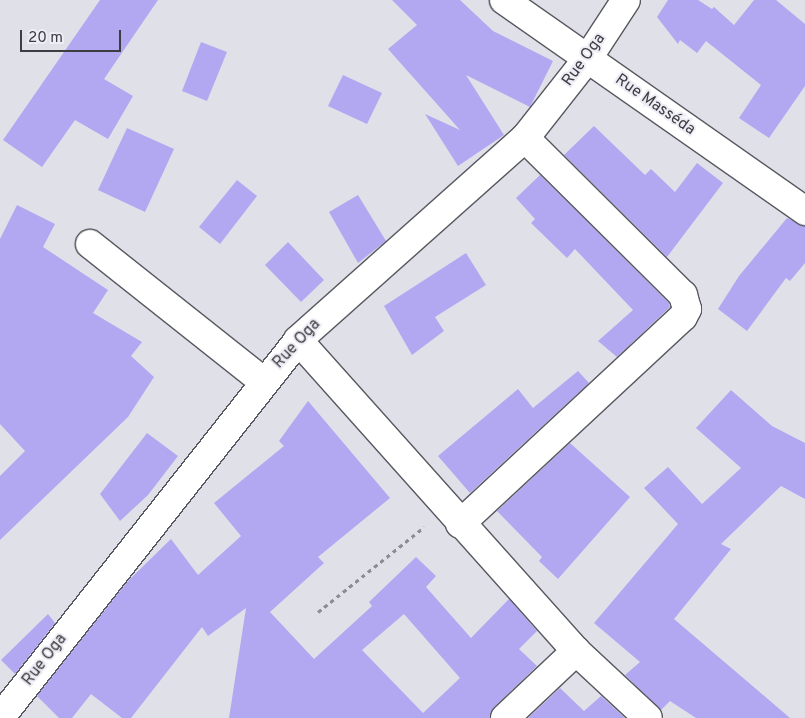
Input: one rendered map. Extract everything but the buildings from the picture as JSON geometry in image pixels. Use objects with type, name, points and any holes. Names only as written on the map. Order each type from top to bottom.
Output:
[{"type":"street","name":"Rue Masséda","points":[[504,0],[805,211]]},
{"type":"street","name":"Rue Oga","points":[[0,718],[263,381],[298,340],[525,138],[588,58],[626,0]]},
{"type":"street","points":[[460,524],[683,317],[687,309],[683,294],[525,138]]},
{"type":"street","points":[[90,244],[263,381]]},
{"type":"street","points":[[298,340],[460,524],[576,651],[648,718]]},
{"type":"street","points":[[505,718],[576,651]]},
{"type":"path","points":[[318,612],[431,521],[460,524]]}]
